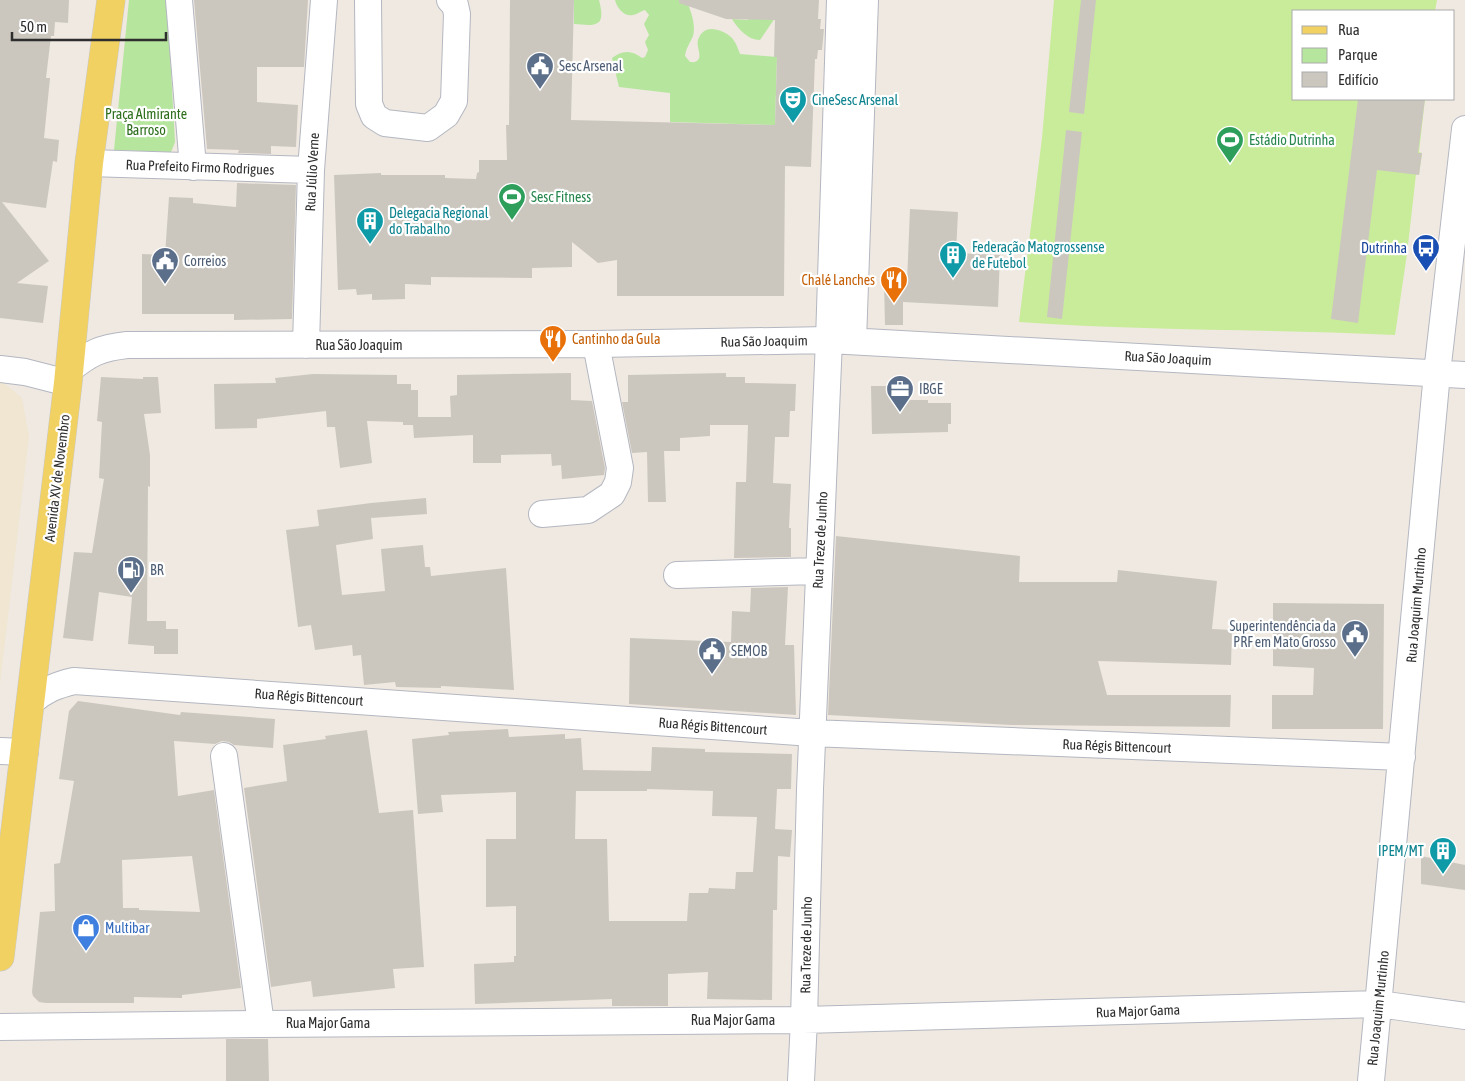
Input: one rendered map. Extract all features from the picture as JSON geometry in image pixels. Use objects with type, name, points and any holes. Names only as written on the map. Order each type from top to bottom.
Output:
[{"type":"main road","name":"Avenida XV de Novembro","points":[[0,957],[12,751],[31,702],[68,377],[89,164],[111,0]]},
{"type":"street","points":[[180,0],[193,167]]},
{"type":"street","name":"Rua Júlio Verne","points":[[306,345],[311,170],[324,0]]},
{"type":"street","points":[[368,0],[369,104],[374,116],[385,123],[428,128],[446,114],[454,101],[457,14],[450,0]]},
{"type":"street","name":"Rua Treze de Junho","points":[[840,0],[841,341]]},
{"type":"street","name":"Rua Treze de Junho","points":[[801,1081],[818,570],[841,341],[865,0]]},
{"type":"street","name":"Rua Joaquim Murtinho","points":[[1371,1081],[1437,373],[1465,129]]},
{"type":"street","name":"Rua Prefeito Firmo Rodrigues","points":[[89,164],[311,170]]},
{"type":"street","name":"Rua São Joaquim","points":[[68,377],[93,352],[127,345],[596,344],[841,341],[1465,375]]},
{"type":"street","points":[[542,514],[588,510],[612,494],[618,482],[620,468],[596,344]]},
{"type":"street","points":[[0,369],[68,377]]},
{"type":"street","points":[[677,575],[818,570]]},
{"type":"street","name":"Rua Régis Bittencourt","points":[[31,702],[58,684],[74,681],[812,733],[1402,757]]},
{"type":"street","points":[[224,756],[261,1024]]},
{"type":"street","name":"Rua Major Gama","points":[[0,1027],[804,1020],[1379,1004],[1465,1016]]},
{"type":"shaded area","points":[[0,380],[22,398],[29,436],[0,685]]},
{"type":"green space","name":"Praça Almirante Barroso","points":[[129,0],[167,0],[175,142],[171,152],[114,150]]},
{"type":"green space","points":[[574,0],[599,0],[601,15],[598,23],[589,25],[574,24]]},
{"type":"green space","points":[[615,0],[686,0],[694,27],[693,36],[685,56],[690,62],[695,62],[699,58],[698,40],[700,35],[711,29],[719,30],[730,36],[740,54],[777,57],[775,125],[670,122],[670,93],[619,87],[612,58],[627,52],[642,58],[645,57],[648,50],[645,42],[649,35],[644,24],[649,15],[645,10],[633,15],[627,15],[619,9]]},
{"type":"green space","points":[[748,0],[775,18],[760,40],[751,38],[744,33],[732,19],[748,20]]},
{"type":"green space","name":"Estádio Dutrinha","points":[[1054,0],[1437,0],[1435,10],[1292,10],[1292,100],[1425,100],[1419,152],[1422,153],[1419,175],[1416,174],[1395,335],[1113,327],[1019,322],[1042,138]]},
{"type":"building","points":[[0,0],[69,0],[68,23],[55,22],[54,36],[51,36],[46,78],[50,78],[44,138],[59,140],[57,162],[53,161],[46,208],[2,202],[49,261],[17,283],[48,286],[43,323],[0,318]]},
{"type":"building","points":[[194,0],[308,0],[304,67],[257,67],[257,102],[298,105],[296,147],[271,146],[271,154],[238,153],[239,150],[207,149]]},
{"type":"building","points":[[510,0],[574,0],[571,120],[775,125],[777,57],[774,57],[775,20],[726,19],[679,3],[679,0],[819,0],[818,19],[821,19],[820,29],[824,29],[822,50],[818,50],[817,59],[815,59],[811,167],[785,166],[784,296],[617,296],[617,260],[598,263],[572,242],[572,267],[532,268],[532,278],[431,277],[431,285],[405,284],[405,299],[372,300],[372,294],[357,295],[356,289],[338,290],[334,175],[381,173],[381,175],[445,175],[445,178],[476,179],[479,172],[479,160],[507,160],[506,125],[509,125]]},
{"type":"building","points":[[1081,0],[1096,0],[1084,114],[1069,112]]},
{"type":"building","points":[[1358,100],[1425,100],[1418,153],[1422,153],[1419,175],[1377,170],[1358,323],[1331,319]]},
{"type":"building","points":[[1066,130],[1082,132],[1062,319],[1047,317]]},
{"type":"building","points":[[237,183],[296,185],[292,319],[234,320],[234,314],[142,314],[142,254],[165,255],[169,197],[193,198],[193,203],[236,207]]},
{"type":"building","name":"Federação Matogrossense de Futebol","points":[[910,209],[958,212],[956,253],[1000,255],[998,307],[903,302],[903,325],[885,325],[884,283],[907,282]]},
{"type":"building","points":[[571,373],[571,400],[592,401],[605,468],[604,475],[562,479],[561,465],[552,466],[551,454],[501,455],[501,463],[473,463],[473,435],[414,438],[413,425],[403,425],[403,422],[367,421],[372,463],[340,468],[335,427],[327,427],[326,411],[257,419],[257,428],[215,429],[214,384],[276,383],[275,378],[313,374],[397,375],[397,384],[411,384],[411,390],[418,390],[418,417],[451,417],[450,396],[457,395],[457,375]]},
{"type":"building","points":[[726,373],[726,377],[745,377],[745,383],[796,384],[795,411],[790,411],[789,437],[775,437],[773,483],[791,484],[789,528],[791,528],[791,557],[734,558],[736,482],[746,482],[748,425],[710,425],[710,436],[680,438],[680,451],[664,451],[666,502],[648,502],[647,452],[632,453],[622,402],[628,402],[628,375]]},
{"type":"building","points":[[101,377],[143,379],[143,377],[158,377],[161,413],[144,414],[150,455],[147,621],[166,621],[166,629],[178,629],[178,654],[154,654],[154,646],[128,644],[132,597],[99,592],[93,641],[63,638],[74,552],[92,553],[104,479],[99,478],[102,422],[97,421]]},
{"type":"building","name":"IBGE","points":[[871,386],[903,386],[903,400],[928,400],[928,403],[951,403],[951,424],[948,424],[948,432],[872,434]]},
{"type":"building","points":[[426,498],[427,514],[371,518],[373,539],[336,545],[342,595],[385,591],[381,549],[423,545],[425,567],[430,567],[431,576],[506,568],[514,690],[441,686],[441,688],[396,687],[395,682],[364,685],[361,655],[353,656],[352,645],[315,650],[311,625],[298,627],[286,530],[319,526],[317,510]]},
{"type":"building","points":[[836,536],[1020,556],[1019,582],[1117,582],[1118,570],[1217,581],[1212,629],[1232,630],[1231,665],[1098,661],[1107,695],[1231,695],[1230,727],[1012,725],[828,715]]},
{"type":"building","name":"SEMOB","points":[[788,587],[785,645],[794,645],[796,715],[629,704],[630,638],[731,642],[732,611],[750,612],[751,588]]},
{"type":"building","points":[[1273,603],[1384,604],[1383,729],[1272,729],[1272,695],[1313,695],[1314,668],[1273,666]]},
{"type":"building","points":[[78,701],[180,715],[181,712],[275,719],[273,748],[234,745],[222,741],[215,744],[174,741],[178,796],[214,790],[241,988],[182,995],[182,998],[134,997],[134,1003],[46,1003],[39,1002],[33,996],[40,912],[55,911],[54,864],[60,863],[74,781],[59,779],[69,711]],"holes":[[[192,856],[200,912],[123,908],[122,860]]]},
{"type":"building","points":[[508,729],[509,737],[565,734],[565,739],[581,738],[583,770],[651,771],[652,747],[705,749],[705,752],[792,754],[791,789],[777,789],[775,829],[792,830],[790,857],[778,856],[777,910],[773,910],[772,1000],[707,999],[708,972],[668,974],[668,1006],[612,1006],[612,999],[475,1004],[474,964],[514,962],[514,956],[516,956],[516,906],[486,907],[486,839],[516,839],[516,792],[441,795],[443,812],[418,814],[412,739],[449,735],[448,732]],"holes":[[[647,789],[713,791],[712,816],[757,817],[753,872],[736,872],[735,889],[709,888],[708,893],[689,893],[687,921],[609,921],[607,839],[575,839],[576,791],[647,791]]]},
{"type":"building","points":[[367,730],[379,813],[413,810],[424,967],[393,969],[395,988],[313,997],[311,981],[271,987],[244,788],[287,781],[283,745],[326,739],[325,736]]},
{"type":"building","name":"IPEM/MT","points":[[1421,856],[1465,865],[1465,890],[1421,884]]},
{"type":"building","points":[[226,1039],[268,1039],[269,1081],[226,1081]]},
{"type":"place","name":"Sesc Arsenal","points":[[540,90]]},
{"type":"place","name":"CineSesc Arsenal","points":[[793,124]]},
{"type":"place","name":"Estádio Dutrinha","points":[[1230,164]]},
{"type":"place","name":"Sesc Fitness","points":[[512,221]]},
{"type":"place","name":"Delegacia Regional do Trabalho","points":[[370,245]]},
{"type":"place","name":"Dutrinha","points":[[1426,272]]},
{"type":"place","name":"Federação Matogrossense de Futebol","points":[[953,279]]},
{"type":"place","name":"Correios","points":[[165,285]]},
{"type":"place","name":"Chalé Lanches","points":[[894,304]]},
{"type":"place","name":"Cantinho da Gula","points":[[553,363]]},
{"type":"place","name":"IBGE","points":[[900,413]]},
{"type":"place","name":"BR","points":[[131,594]]},
{"type":"place","name":"Superintendência da PRF em Mato Grosso","points":[[1355,658]]},
{"type":"place","name":"SEMOB","points":[[712,675]]},
{"type":"place","name":"IPEM/MT","points":[[1443,875]]},
{"type":"place","name":"Multibar","points":[[86,952]]}]
